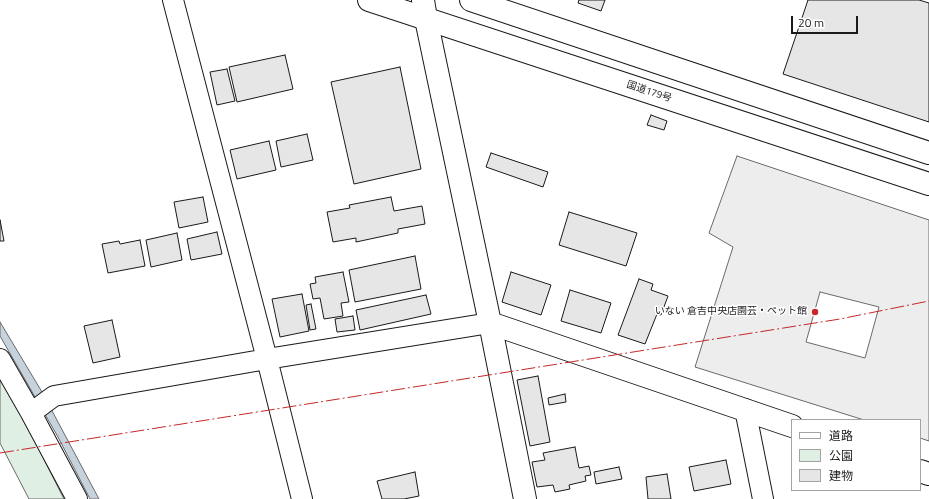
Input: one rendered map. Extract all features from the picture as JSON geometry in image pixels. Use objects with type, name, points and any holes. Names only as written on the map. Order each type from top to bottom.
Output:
[{"type":"main road","name":"国道179号","points":[[369,0],[425,9],[929,184]]},
{"type":"main road","points":[[471,0],[929,154]]},
{"type":"main road","points":[[425,9],[525,499]]},
{"type":"main road","points":[[490,323],[791,426]]},
{"type":"street","points":[[173,0],[302,499]]},
{"type":"street","points":[[32,413],[54,396],[267,359],[490,323]]},
{"type":"street","points":[[0,359],[32,413],[77,499]]},
{"type":"street","points":[[745,409],[763,499]]},
{"type":"green space","points":[[0,378],[22,416],[64,499],[29,499],[0,443]]},
{"type":"shaded area","name":"いない 倉吉中央店園芸・ペット館","points":[[737,156],[929,220],[929,441],[921,438],[921,419],[861,419],[695,367],[733,247],[709,233]],"holes":[[[820,292],[879,307],[865,358],[806,342]]]},
{"type":"shaded area","points":[[0,322],[42,392],[99,499],[90,499],[58,437],[0,336]]},
{"type":"building","points":[[579,0],[605,0],[601,11],[578,3]]},
{"type":"building","points":[[808,0],[919,0],[929,3],[929,122],[783,74]]},
{"type":"building","points":[[285,55],[293,89],[237,102],[229,67]]},
{"type":"building","points":[[400,67],[421,169],[354,184],[331,82]]},
{"type":"building","points":[[227,69],[235,101],[217,105],[210,72]]},
{"type":"building","points":[[651,115],[667,121],[664,130],[647,125]]},
{"type":"building","points":[[307,134],[313,160],[281,167],[276,141]]},
{"type":"building","points":[[269,141],[276,170],[237,179],[230,150]]},
{"type":"building","points":[[491,153],[548,172],[543,187],[486,167]]},
{"type":"building","points":[[203,197],[208,222],[179,228],[174,202]]},
{"type":"building","points":[[391,197],[394,211],[422,206],[425,224],[398,229],[398,233],[356,242],[356,238],[333,242],[327,212],[350,208],[349,205]]},
{"type":"building","points":[[569,212],[637,233],[626,266],[559,245]]},
{"type":"building","points":[[0,220],[4,241],[0,241]]},
{"type":"building","points":[[217,232],[222,254],[191,260],[187,239]]},
{"type":"building","points":[[177,233],[182,260],[151,267],[146,240]]},
{"type":"building","points":[[140,240],[145,266],[108,273],[102,244],[119,241],[120,244]]},
{"type":"building","points":[[415,256],[421,289],[355,302],[349,270]]},
{"type":"building","points":[[343,272],[349,302],[341,303],[343,316],[324,319],[320,298],[313,299],[310,284],[316,283],[315,277]]},
{"type":"building","points":[[511,272],[551,285],[541,315],[502,302]]},
{"type":"building","points":[[639,279],[653,284],[651,290],[668,296],[661,315],[657,314],[645,344],[618,335]]},
{"type":"building","points":[[570,290],[611,303],[601,333],[561,321]]},
{"type":"building","points":[[302,294],[309,331],[280,337],[272,299]]},
{"type":"building","points":[[426,295],[431,314],[360,330],[356,310]]},
{"type":"building","points":[[311,304],[316,329],[310,330],[306,305]]},
{"type":"building","points":[[353,316],[355,330],[337,332],[335,319]]},
{"type":"building","points":[[112,320],[120,357],[93,363],[84,326]]},
{"type":"building","points":[[538,376],[550,442],[530,446],[517,380]]},
{"type":"building","points":[[565,394],[566,402],[549,405],[548,398]]},
{"type":"building","points":[[575,447],[579,468],[589,466],[591,475],[585,476],[586,481],[569,485],[570,489],[555,492],[553,485],[537,487],[532,462],[545,460],[543,453]]},
{"type":"building","points":[[726,460],[731,484],[694,491],[689,467]]},
{"type":"building","points":[[619,467],[622,479],[596,484],[594,472]]},
{"type":"building","points":[[415,472],[419,496],[404,499],[382,499],[377,481]]},
{"type":"building","points":[[667,474],[671,499],[648,499],[646,477]]},
{"type":"power","points":[[0,453],[840,319],[929,301]]},
{"type":"place","name":"いない 倉吉中央店園芸・ペット館","points":[[815,312]]}]
